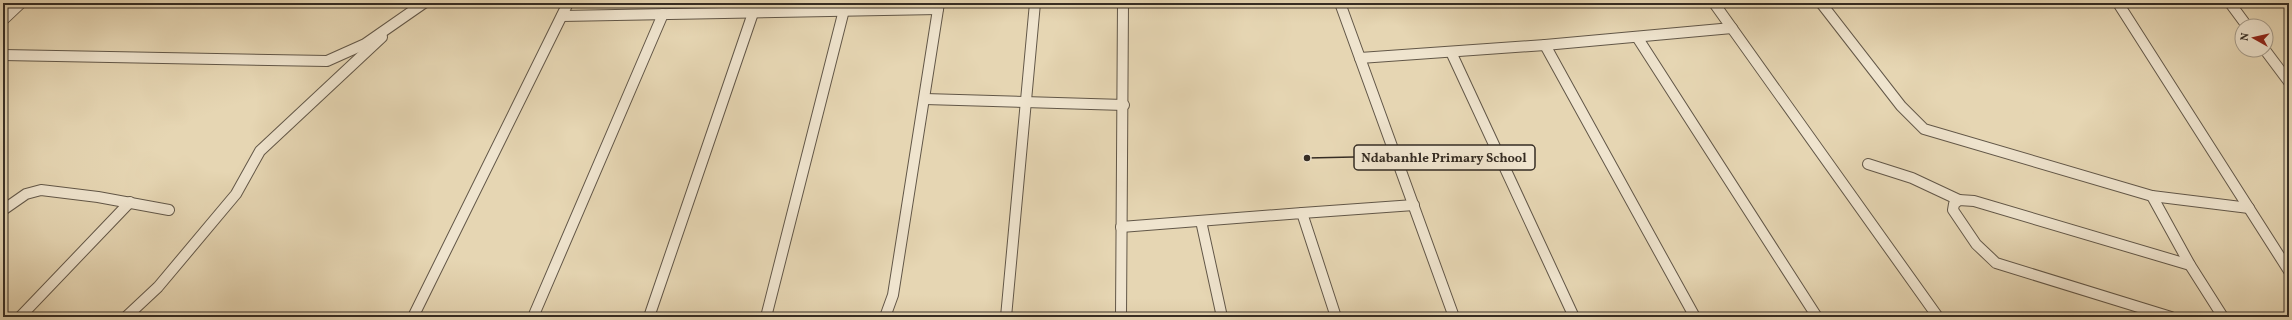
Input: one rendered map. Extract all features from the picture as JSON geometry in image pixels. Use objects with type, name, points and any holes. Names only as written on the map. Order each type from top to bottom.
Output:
[{"type":"street","points":[[3,20],[21,3]]},
{"type":"street","points":[[126,317],[158,287],[236,194],[246,180],[251,162],[260,151],[389,29],[424,3]]},
{"type":"street","points":[[413,317],[568,3]]},
{"type":"street","points":[[1006,317],[1035,3]]},
{"type":"street","points":[[1121,317],[1121,227],[1124,105],[1123,3]]},
{"type":"street","points":[[1340,3],[1454,317]]},
{"type":"street","points":[[1714,3],[1938,317]]},
{"type":"street","points":[[1820,3],[1901,106],[1920,126],[1958,140],[2152,196],[2249,208]]},
{"type":"street","points":[[2118,3],[2289,271]]},
{"type":"street","points":[[2230,3],[2241,18]]},
{"type":"street","points":[[562,16],[753,13],[939,6],[893,295],[885,317]]},
{"type":"street","points":[[766,317],[844,10]]},
{"type":"street","points":[[649,317],[753,13]]},
{"type":"street","points":[[533,317],[663,14]]},
{"type":"street","points":[[1360,58],[1545,45],[1732,28]]},
{"type":"street","points":[[3,55],[308,62],[332,59],[389,29]]},
{"type":"street","points":[[1637,37],[1817,317]]},
{"type":"street","points":[[1545,45],[1695,317]]},
{"type":"street","points":[[1451,52],[1574,317]]},
{"type":"street","points":[[2271,58],[2289,82]]},
{"type":"street","points":[[332,59],[339,67],[341,74]]},
{"type":"street","points":[[925,99],[1124,105]]},
{"type":"street","points":[[1868,164],[1912,178],[1959,200],[1974,202],[2029,216],[2190,265]]},
{"type":"street","points":[[3,210],[26,194],[41,190],[130,202],[169,210]]},
{"type":"street","points":[[2152,196],[2190,265],[2223,317]]},
{"type":"street","points":[[1959,200],[1954,204],[1953,210],[1976,244],[1996,263],[2171,317]]},
{"type":"street","points":[[20,317],[130,202]]},
{"type":"street","points":[[1121,227],[1414,205]]},
{"type":"street","points":[[1302,213],[1336,317]]},
{"type":"street","points":[[1201,221],[1222,317]]},
{"type":"place","name":"Ndabanhle Primary School","points":[[1307,158]]}]
